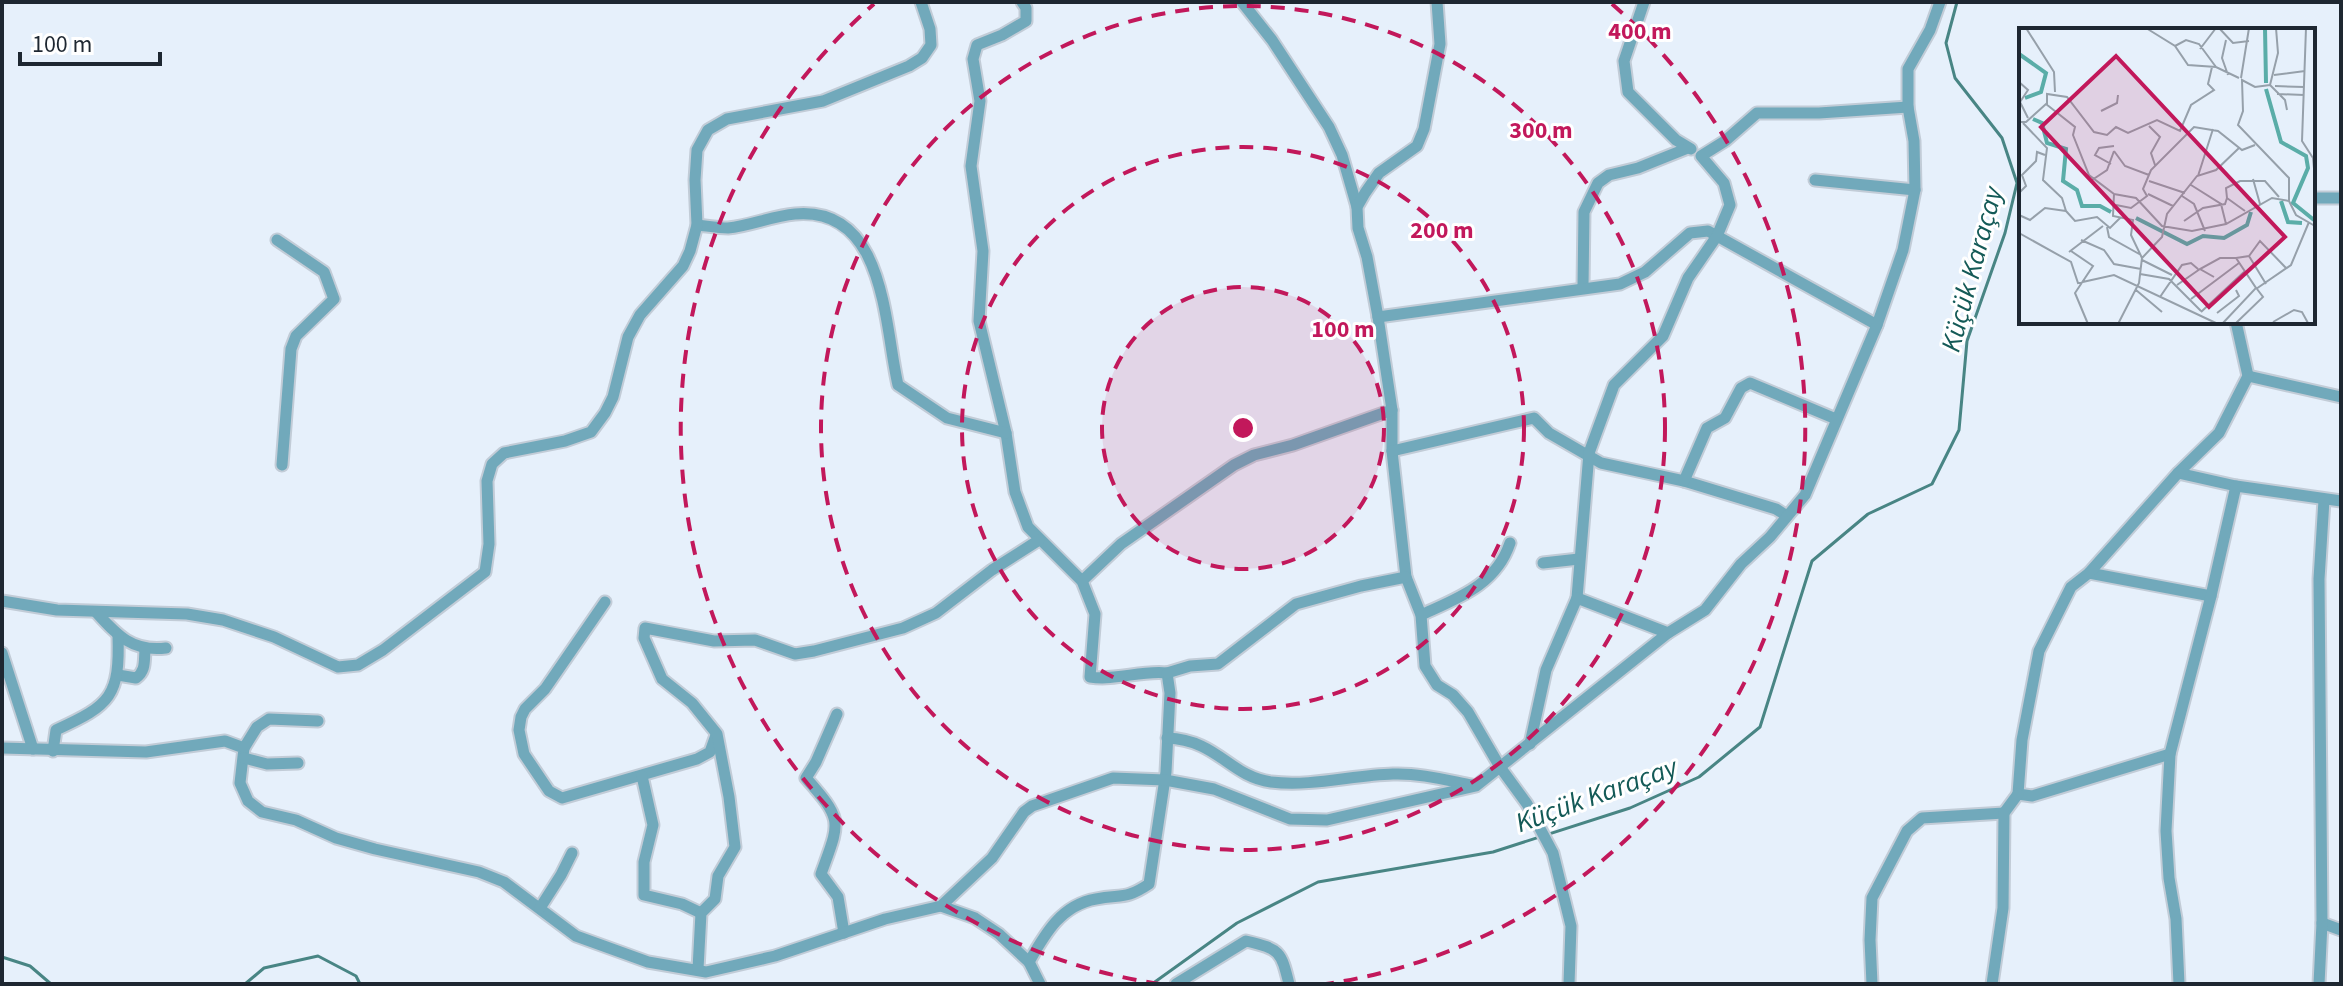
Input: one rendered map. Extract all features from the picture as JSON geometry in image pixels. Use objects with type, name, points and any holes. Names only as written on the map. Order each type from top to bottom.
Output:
[{"type":"street","points":[[2,601],[57,610],[187,614],[223,620],[274,637],[338,667],[358,665],[383,650],[485,572],[489,544],[487,481],[492,464],[504,453],[565,441],[591,432],[605,413],[613,397],[628,337],[640,315],[683,266],[697,225],[697,150],[708,130],[727,119],[823,101],[909,66],[922,58],[931,45],[930,29],[921,2]]},
{"type":"street","points":[[1022,2],[1026,8],[1026,21],[977,45],[973,59],[980,101],[971,166],[983,251],[979,321],[1006,433],[1015,492],[1028,527],[1082,581],[1095,614],[1090,677],[1104,679],[1148,671],[1167,673],[1190,666],[1218,664],[1296,604],[1406,577]]},
{"type":"street","points":[[1242,2],[1272,40],[1329,127],[1342,155],[1357,207],[1358,228],[1367,257],[1378,317],[1392,410],[1392,451],[1406,577],[1421,615],[1425,666],[1437,685],[1453,695],[1468,712],[1500,767],[1527,804],[1553,853],[1571,926],[1569,984]]},
{"type":"street","points":[[1357,207],[1379,173],[1417,146],[1424,129],[1440,44],[1437,2]]},
{"type":"street","points":[[1530,744],[1546,670],[1577,598],[1589,453],[1614,385],[1663,336],[1688,278],[1717,236],[1730,205],[1724,183],[1701,156],[1676,140],[1628,92],[1624,61],[1644,2]]},
{"type":"street","points":[[318,721],[269,719],[257,727],[244,753],[240,783],[248,801],[262,812],[296,820],[336,838],[479,872],[504,882],[576,936],[648,962],[706,972],[775,956],[885,919],[941,906],[992,858],[1024,812],[1032,806],[1113,778],[1165,780],[1214,789],[1290,819],[1327,820],[1476,786],[1668,633],[1705,610],[1741,564],[1805,495],[1877,325],[1903,250],[1915,190],[1908,69],[1930,30],[1940,2]]},
{"type":"street","points":[[1701,156],[1725,141],[1757,113],[1819,113],[1908,107]]},
{"type":"street","points":[[1583,287],[1584,212],[1598,183],[1609,175],[1638,168],[1688,148]]},
{"type":"street","points":[[1815,180],[1915,190]]},
{"type":"street","points":[[2315,198],[2341,198]]},
{"type":"street","points":[[697,225],[727,228],[796,214],[825,216],[840,223],[859,241],[876,272],[883,294],[898,385],[947,418],[1006,433]]},
{"type":"street","points":[[1378,317],[1620,284],[1645,272],[1690,233],[1708,231],[1877,325]]},
{"type":"street","points":[[277,240],[324,272],[334,299],[296,336],[291,349],[282,465]]},
{"type":"street","points":[[1992,984],[2003,908],[2004,813],[2018,794],[2022,740],[2039,651],[2071,587],[2089,573],[2178,473],[2219,433],[2248,376],[2236,324]]},
{"type":"street","points":[[2248,376],[2341,397]]},
{"type":"street","points":[[1684,481],[1707,428],[1725,418],[1741,388],[1750,383],[1836,419]]},
{"type":"street","points":[[1082,581],[1121,544],[1234,465],[1254,455],[1293,445],[1392,410]]},
{"type":"street","points":[[1392,451],[1534,418],[1549,433],[1589,453],[1601,463],[1684,481],[1776,509],[1787,516]]},
{"type":"street","points":[[2178,473],[2236,486],[2341,501]]},
{"type":"street","points":[[2179,984],[2176,919],[2166,831],[2170,754],[2236,486]]},
{"type":"street","points":[[2319,984],[2322,923],[2319,579],[2324,500]]},
{"type":"street","points":[[698,969],[701,913],[715,899],[718,876],[735,847],[729,797],[717,734],[692,703],[662,679],[644,638],[645,628],[714,641],[755,640],[795,654],[814,651],[903,628],[936,613],[992,570],[1039,540]]},
{"type":"street","points":[[1421,615],[1485,583],[1506,555],[1510,543]]},
{"type":"street","points":[[1543,563],[1579,559]]},
{"type":"street","points":[[2089,573],[2211,596]]},
{"type":"street","points":[[1577,598],[1668,633]]},
{"type":"street","points":[[605,602],[545,689],[525,709],[519,730],[524,754],[549,791],[562,798],[642,776],[710,752],[717,734]]},
{"type":"street","points":[[96,612],[118,635],[145,650],[166,648]]},
{"type":"street","points":[[53,751],[56,730],[87,715],[108,700],[118,675],[118,635]]},
{"type":"street","points":[[118,675],[136,678],[140,675],[145,650]]},
{"type":"street","points":[[2,653],[33,749]]},
{"type":"street","points":[[1029,962],[1049,929],[1071,907],[1094,899],[1131,897],[1149,884],[1165,780],[1170,693],[1167,673]]},
{"type":"street","points":[[837,714],[806,778],[836,817],[836,833],[821,874],[838,897],[844,933]]},
{"type":"street","points":[[1167,738],[1187,739],[1203,745],[1254,778],[1273,782],[1311,783],[1398,773],[1476,786]]},
{"type":"street","points":[[2,748],[146,752],[225,741],[267,764],[298,763]]},
{"type":"street","points":[[2018,794],[2032,796],[2170,754]]},
{"type":"street","points":[[642,776],[653,825],[644,862],[644,895],[682,904],[701,913]]},
{"type":"street","points":[[1872,984],[1872,898],[1907,831],[1922,818],[2004,813]]},
{"type":"street","points":[[540,908],[572,853]]},
{"type":"street","points":[[941,906],[975,918],[999,934],[1029,962],[1040,984]]},
{"type":"street","points":[[2322,923],[2341,930]]},
{"type":"street","points":[[1176,984],[1246,941],[1269,946],[1283,957],[1289,984]]},
{"type":"waterway","name":"Küçük Karaçay","points":[[1152,984],[1237,923],[1318,882],[1493,852],[1630,808],[1699,777],[1760,727],[1812,561],[1868,514],[1932,484],[1959,430],[1967,341],[2005,233],[2017,183],[2002,138],[1955,78],[1946,43],[1957,2]]},
{"type":"waterway","name":"Küçük Karaçay","points":[[245,984],[264,968],[318,956],[356,976],[360,984]]},
{"type":"waterway","name":"Küçük Karaçay","points":[[2,957],[30,966],[51,984]]}]
